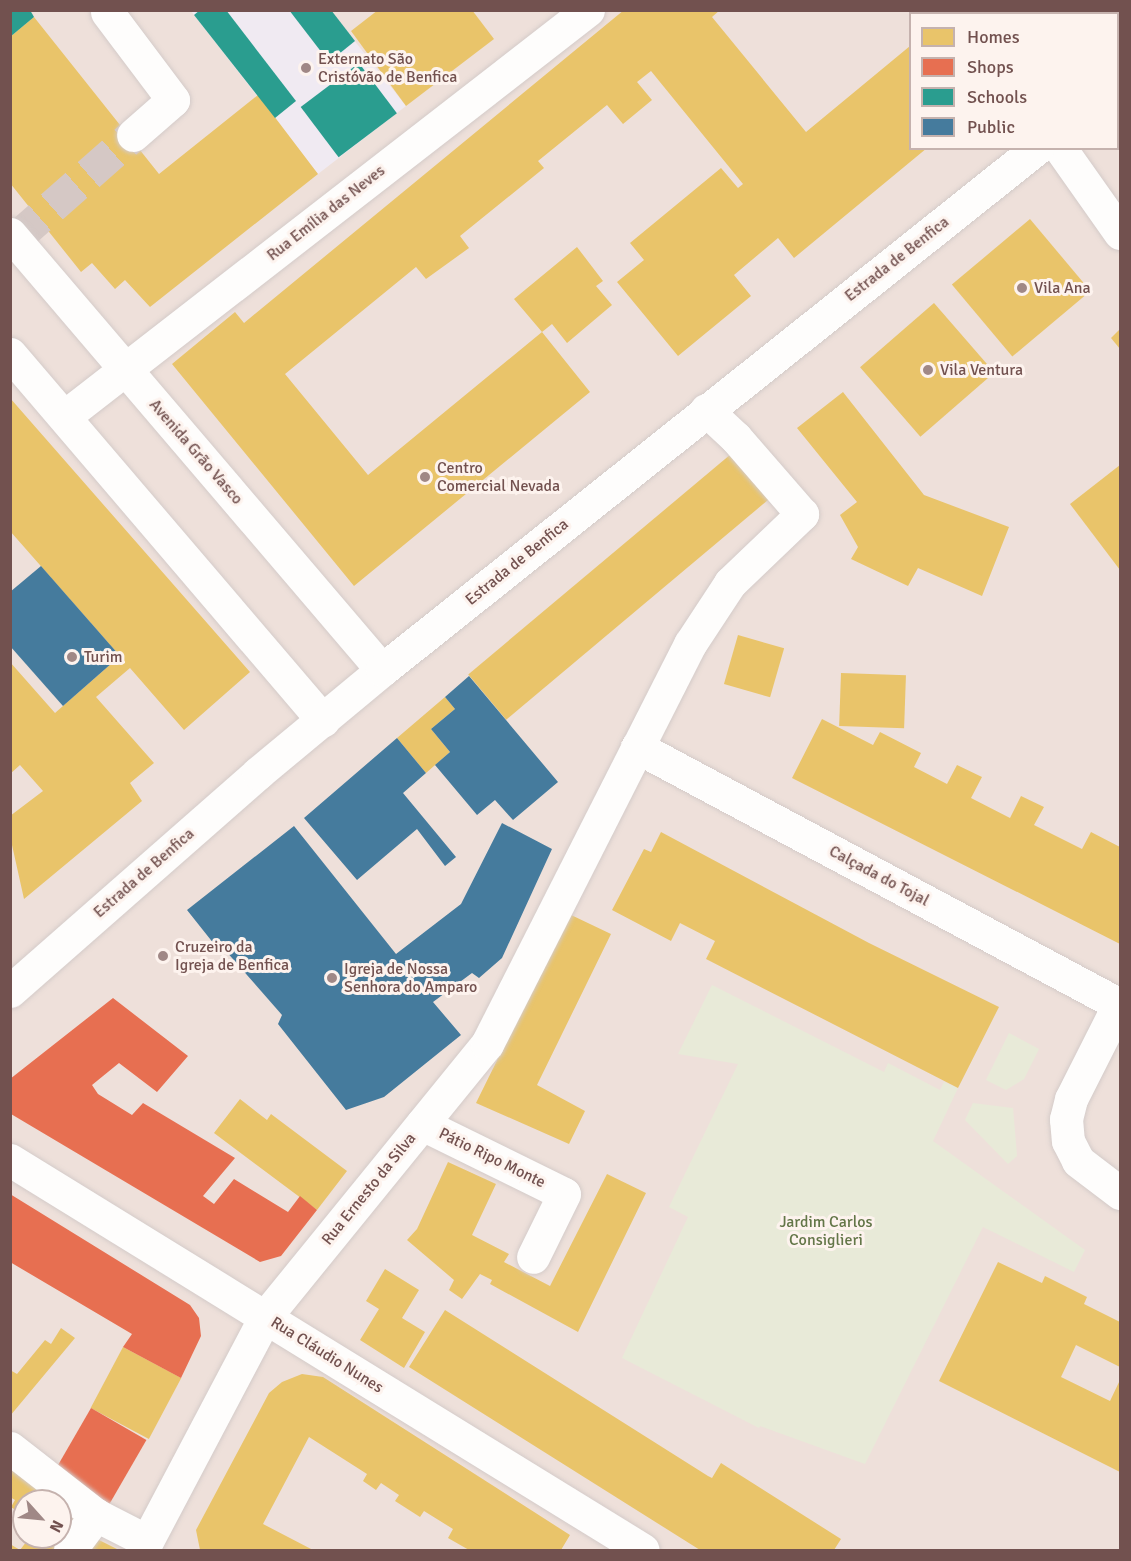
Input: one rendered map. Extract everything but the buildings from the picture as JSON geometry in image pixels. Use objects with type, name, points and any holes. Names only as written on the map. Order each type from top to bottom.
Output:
[{"type":"street","name":"Rua Emília das Neves","points":[[65,416],[588,10]]},
{"type":"street","points":[[107,12],[173,100],[133,135]]},
{"type":"street","name":"Estrada de Benfica","points":[[10,991],[382,670],[1033,150]]},
{"type":"street","points":[[1061,150],[1120,233]]},
{"type":"street","name":"Avenida Grão Vasco","points":[[10,234],[382,670]]},
{"type":"street","points":[[10,354],[323,720]]},
{"type":"street","name":"Rua Ernesto da Silva","points":[[10,1448],[96,1515],[153,1546],[265,1317],[487,1044],[690,644],[730,583],[802,514],[736,438],[706,410]]},
{"type":"street","name":"Calçada do Tojal","points":[[638,747],[1120,1005]]},
{"type":"street","points":[[1120,1005],[1071,1099],[1066,1119],[1068,1141],[1078,1161],[1120,1193]]},
{"type":"street","name":"Pátio Ripo Monte","points":[[422,1124],[564,1194],[533,1257]]},
{"type":"street","name":"Rua Cláudio Nunes","points":[[10,1160],[643,1551]]},
{"type":"street","points":[[70,1551],[96,1515]]},
{"type":"shaded area","points":[[11,11],[1120,11],[1120,1550],[11,1550]]},
{"type":"shaded area","name":"Externato São Cristóvão de Benfica","points":[[191,11],[331,11],[406,106],[318,174]]},
{"type":"green space","name":"Jardim Carlos Consiglieri","points":[[712,985],[884,1072],[888,1063],[940,1090],[944,1082],[958,1088],[933,1141],[1085,1250],[1074,1272],[983,1227],[865,1464],[760,1426],[759,1428],[622,1358],[688,1217],[669,1207],[738,1064],[678,1054]]},
{"type":"green space","points":[[1009,1033],[1039,1049],[1024,1079],[1006,1090],[986,1080]]},
{"type":"green space","points":[[973,1103],[1013,1108],[1017,1156],[1008,1164],[965,1120]]},
{"type":"tunnel","points":[[15,239],[133,135]]},
{"type":"place","name":"Externato São Cristóvão de Benfica","points":[[306,68]]},
{"type":"place","name":"Vila Ana","points":[[1022,288]]},
{"type":"place","name":"Vila Ventura","points":[[928,370]]},
{"type":"place","name":"Centro Comercial Nevada","points":[[425,477]]},
{"type":"place","name":"Turim","points":[[72,657]]},
{"type":"place","name":"Cruzeiro da Igreja de Benfica","points":[[163,956]]},
{"type":"place","name":"Igreja de Nossa Senhora do Amparo","points":[[332,978]]}]
